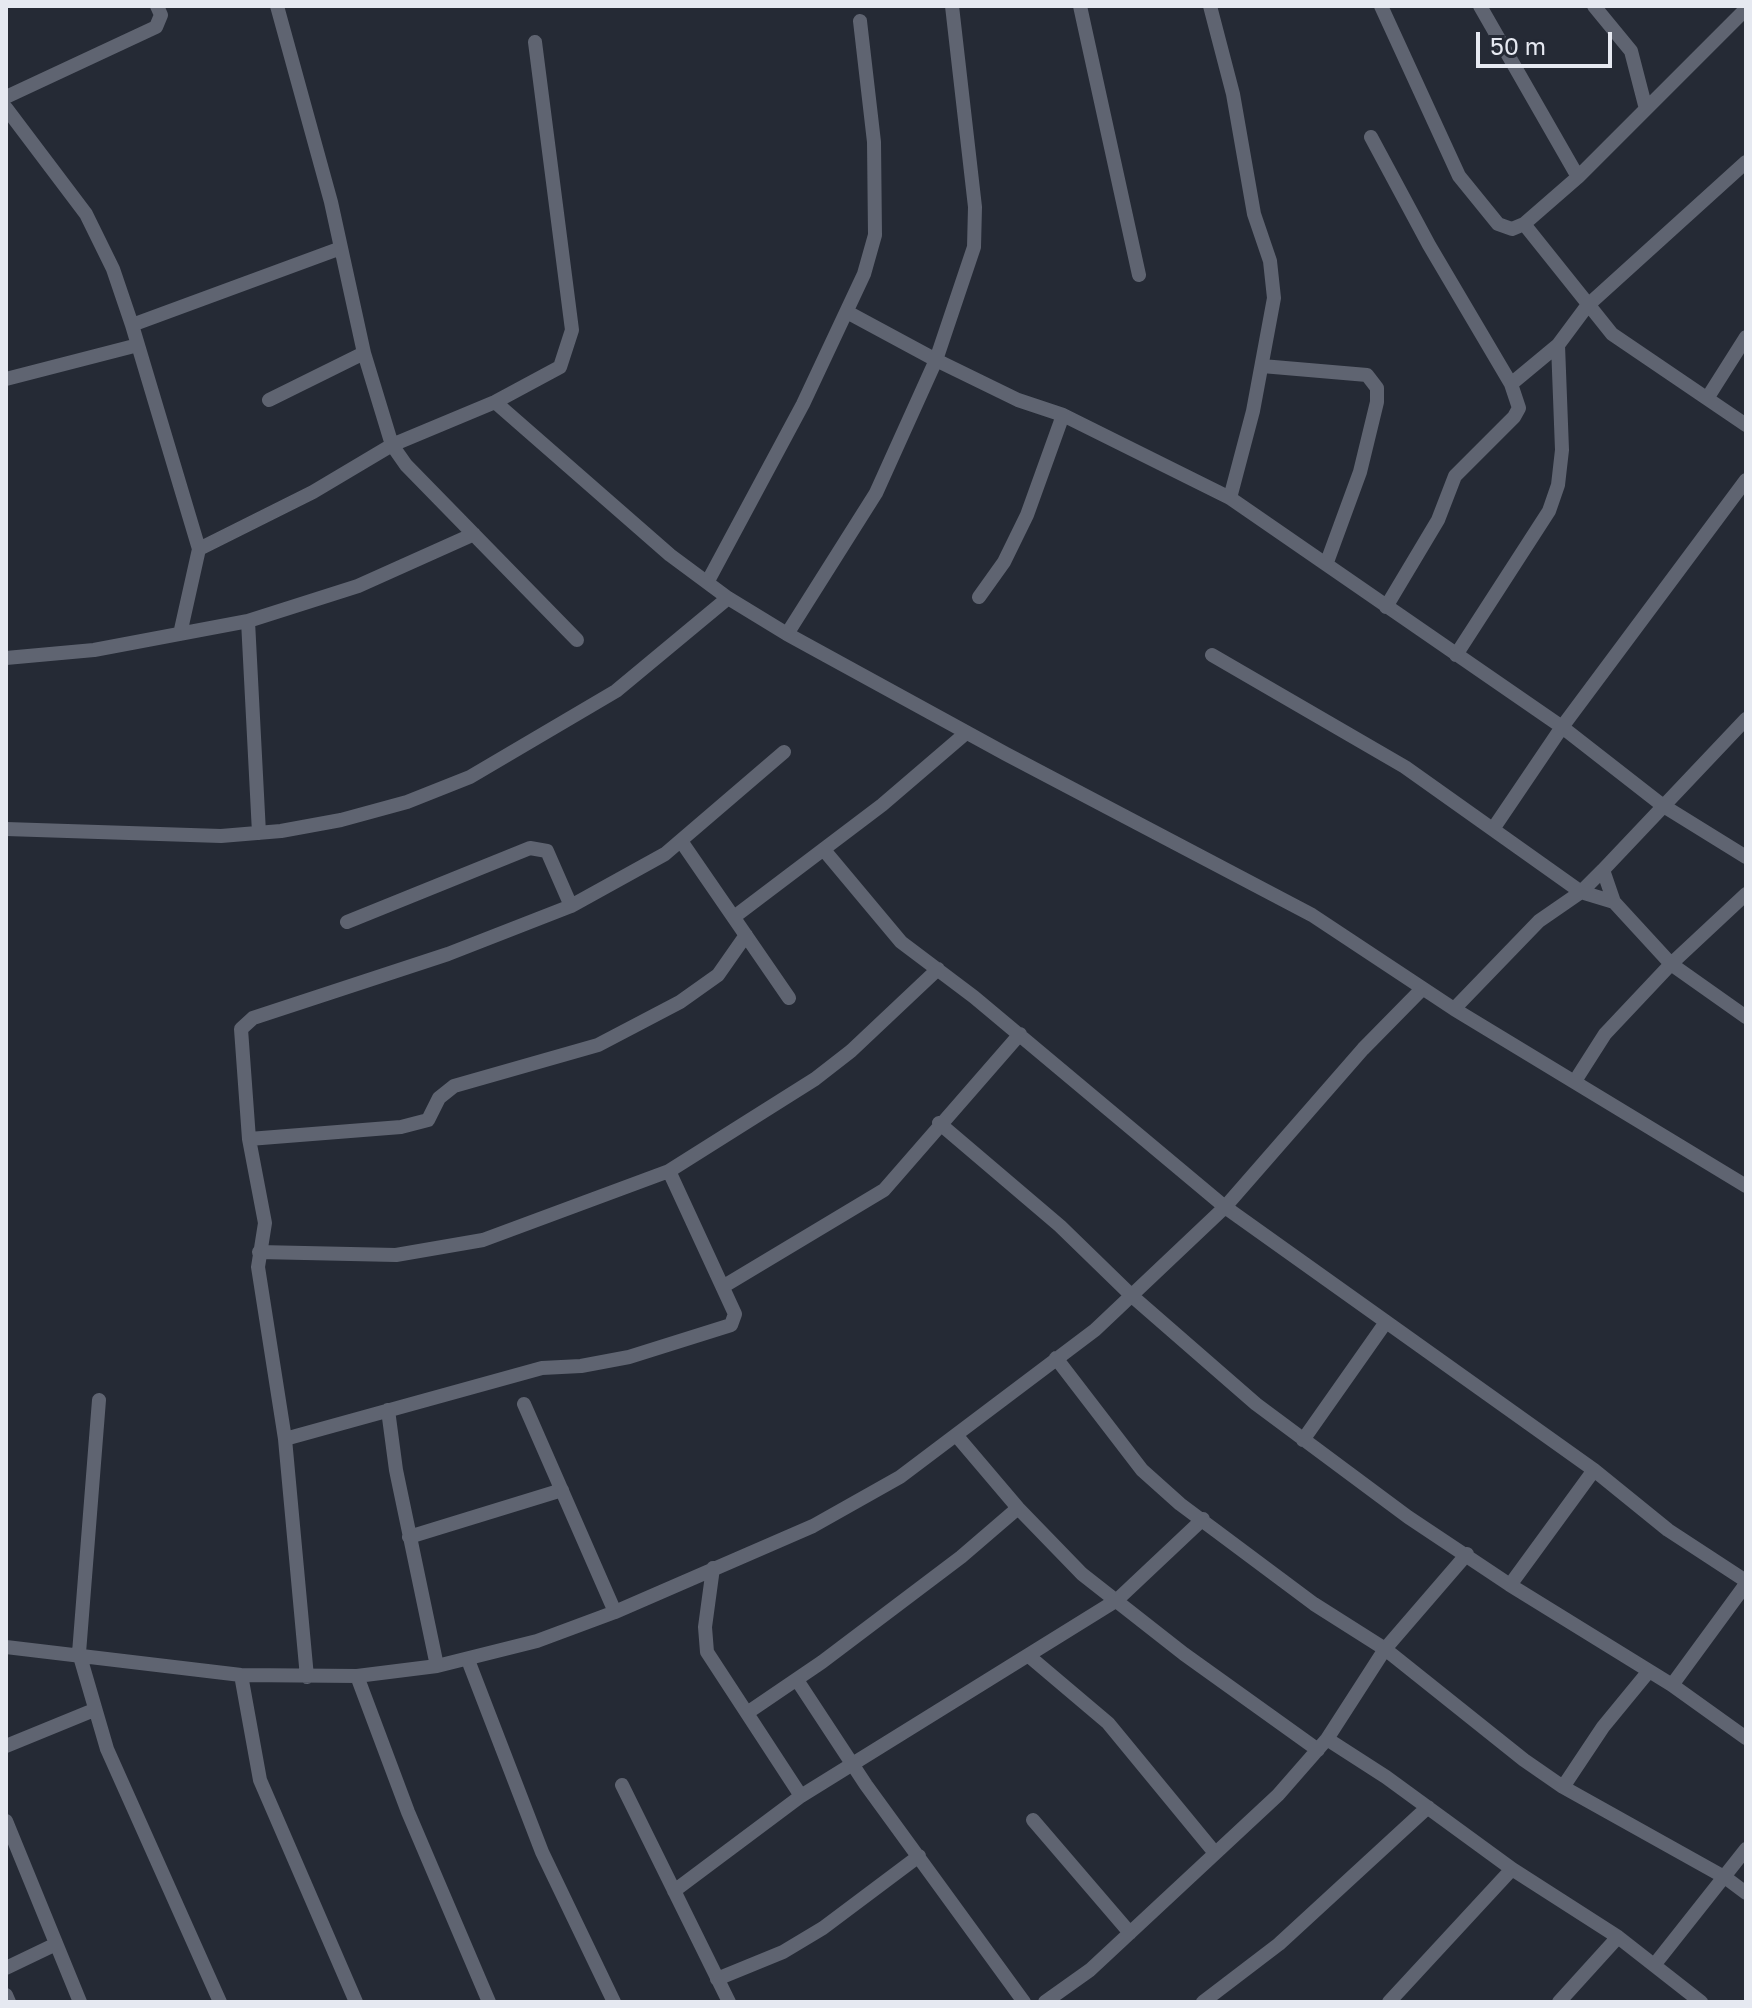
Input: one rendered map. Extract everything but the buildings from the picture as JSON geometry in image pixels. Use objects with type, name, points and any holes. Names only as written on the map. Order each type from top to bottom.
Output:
[{"type":"street","points":[[6,97],[156,27],[161,15],[157,6]]},
{"type":"street","points":[[277,6],[341,248],[364,353],[392,445],[406,465],[577,640]]},
{"type":"street","points":[[787,634],[876,493],[936,360],[974,247],[975,207],[952,6]]},
{"type":"street","points":[[1080,6],[1139,275]]},
{"type":"street","points":[[1210,6],[1233,94],[1254,214],[1273,278],[1274,298],[1262,366],[1230,498]]},
{"type":"street","points":[[1381,6],[1459,176],[1498,224],[1512,229],[1524,224],[1578,177],[1746,9]]},
{"type":"street","points":[[1480,6],[1578,177]]},
{"type":"street","points":[[1594,6],[1631,51],[1646,109]]},
{"type":"street","points":[[708,581],[797,416],[847,312],[871,248],[877,204],[874,142],[860,21]]},
{"type":"street","points":[[199,549],[313,492],[392,445],[495,402],[560,367],[572,330],[535,42]]},
{"type":"street","points":[[6,108],[86,214],[113,269],[132,325],[199,549],[180,634]]},
{"type":"street","points":[[1371,137],[1429,245],[1511,384],[1518,412],[1455,476],[1438,520],[1386,607]]},
{"type":"street","points":[[1511,384],[1558,345],[1587,306],[1746,162]]},
{"type":"street","points":[[1524,224],[1612,334],[1746,425]]},
{"type":"street","points":[[132,325],[341,248]]},
{"type":"street","points":[[847,312],[1018,400],[1063,415],[1230,498],[1562,727],[1662,805],[1746,857]]},
{"type":"street","points":[[1708,397],[1746,337]]},
{"type":"street","points":[[6,379],[138,345]]},
{"type":"street","points":[[1456,655],[1549,511],[1558,485],[1562,450],[1558,345]]},
{"type":"street","points":[[269,400],[364,353]]},
{"type":"street","points":[[1262,366],[1367,375],[1377,388],[1377,402],[1360,472],[1327,562]]},
{"type":"street","points":[[495,402],[670,555],[728,598],[966,733],[1312,915],[1454,1009],[1746,1186]]},
{"type":"street","points":[[979,597],[1004,562],[1027,515],[1063,415]]},
{"type":"street","points":[[1493,829],[1562,727],[1746,480]]},
{"type":"street","points":[[6,658],[94,650],[248,621],[358,586],[474,534]]},
{"type":"street","points":[[6,829],[221,836],[341,820],[407,802],[470,777],[616,691],[728,598]]},
{"type":"street","points":[[248,621],[259,833]]},
{"type":"street","points":[[1212,655],[1405,767],[1581,892],[1614,902]]},
{"type":"street","points":[[1454,1009],[1539,921],[1581,892],[1746,719]]},
{"type":"street","points":[[734,917],[824,850],[966,733]]},
{"type":"street","points":[[307,1677],[285,1439],[259,1252],[265,1223],[249,1139],[241,1029],[246,1023],[448,954],[571,906],[665,854],[784,752]]},
{"type":"street","points":[[681,841],[789,998]]},
{"type":"street","points":[[347,922],[530,848],[547,851],[571,906]]},
{"type":"street","points":[[824,850],[901,942],[1020,1034],[1225,1207],[1594,1470],[1668,1530],[1746,1583],[1672,1685]]},
{"type":"street","points":[[1603,870],[1614,902],[1671,964],[1746,1017]]},
{"type":"street","points":[[1575,1081],[1605,1034],[1671,964],[1746,894]]},
{"type":"street","points":[[249,1139],[401,1127],[428,1120],[439,1098],[454,1086],[598,1045],[680,1002],[718,975],[746,935]]},
{"type":"street","points":[[259,1252],[396,1255],[483,1240],[669,1171],[815,1079],[851,1051],[938,969]]},
{"type":"street","points":[[6,1647],[79,1653],[169,1669],[241,1675],[357,1676],[437,1666],[537,1641],[615,1612],[859,1503],[956,1435],[1132,1296],[1225,1207],[1363,1049],[1422,989]]},
{"type":"street","points":[[724,1286],[884,1190],[939,1123],[1020,1034]]},
{"type":"street","points":[[939,1123],[1060,1226],[1132,1296],[1256,1404],[1303,1440],[1510,1585],[1672,1685],[1746,1738]]},
{"type":"street","points":[[285,1439],[550,1366],[581,1366],[629,1357],[726,1327],[734,1321],[735,1314],[669,1171]]},
{"type":"street","points":[[1303,1440],[1386,1322]]},
{"type":"street","points":[[1056,1358],[1142,1470],[1203,1519],[1314,1604],[1385,1649],[1465,1716],[1563,1787],[1726,1878],[1746,1893]]},
{"type":"street","points":[[99,1400],[79,1653],[107,1749],[220,2002]]},
{"type":"street","points":[[524,1404],[615,1612]]},
{"type":"street","points":[[388,1410],[409,1537],[437,1666]]},
{"type":"street","points":[[956,1435],[1018,1508],[1082,1574],[1184,1654],[1322,1744],[1428,1807],[1512,1869],[1618,1937],[1701,2002]]},
{"type":"street","points":[[1510,1585],[1594,1470]]},
{"type":"street","points":[[409,1537],[562,1490]]},
{"type":"street","points":[[747,1713],[797,1680],[961,1557],[1018,1508]]},
{"type":"street","points":[[674,1891],[801,1796],[851,1763],[1030,1657],[1117,1600],[1203,1519]]},
{"type":"street","points":[[1045,2002],[1090,1970],[1278,1795],[1322,1744],[1385,1649],[1467,1554]]},
{"type":"street","points":[[713,1568],[705,1642],[707,1652],[801,1796]]},
{"type":"street","points":[[1030,1657],[1108,1723],[1215,1853]]},
{"type":"street","points":[[468,1660],[542,1852],[614,2002]]},
{"type":"street","points":[[1563,1787],[1603,1727],[1649,1671]]},
{"type":"street","points":[[241,1675],[260,1780],[356,2002]]},
{"type":"street","points":[[357,1676],[408,1812],[489,2002]]},
{"type":"street","points":[[797,1680],[851,1763],[1024,2002]]},
{"type":"street","points":[[6,1746],[94,1710]]},
{"type":"street","points":[[622,1785],[729,2002]]},
{"type":"street","points":[[1203,2002],[1279,1944],[1428,1807]]},
{"type":"street","points":[[1033,1820],[1130,1933]]},
{"type":"street","points":[[6,1821],[54,1945],[80,2002]]},
{"type":"street","points":[[1655,1964],[1746,1849]]},
{"type":"street","points":[[717,1979],[783,1952],[823,1928],[919,1856]]},
{"type":"street","points":[[1389,2002],[1512,1869]]},
{"type":"street","points":[[1559,2002],[1618,1937]]},
{"type":"street","points":[[6,1968],[54,1945]]},
{"type":"street","points":[[6,1995],[9,2002]]}]
